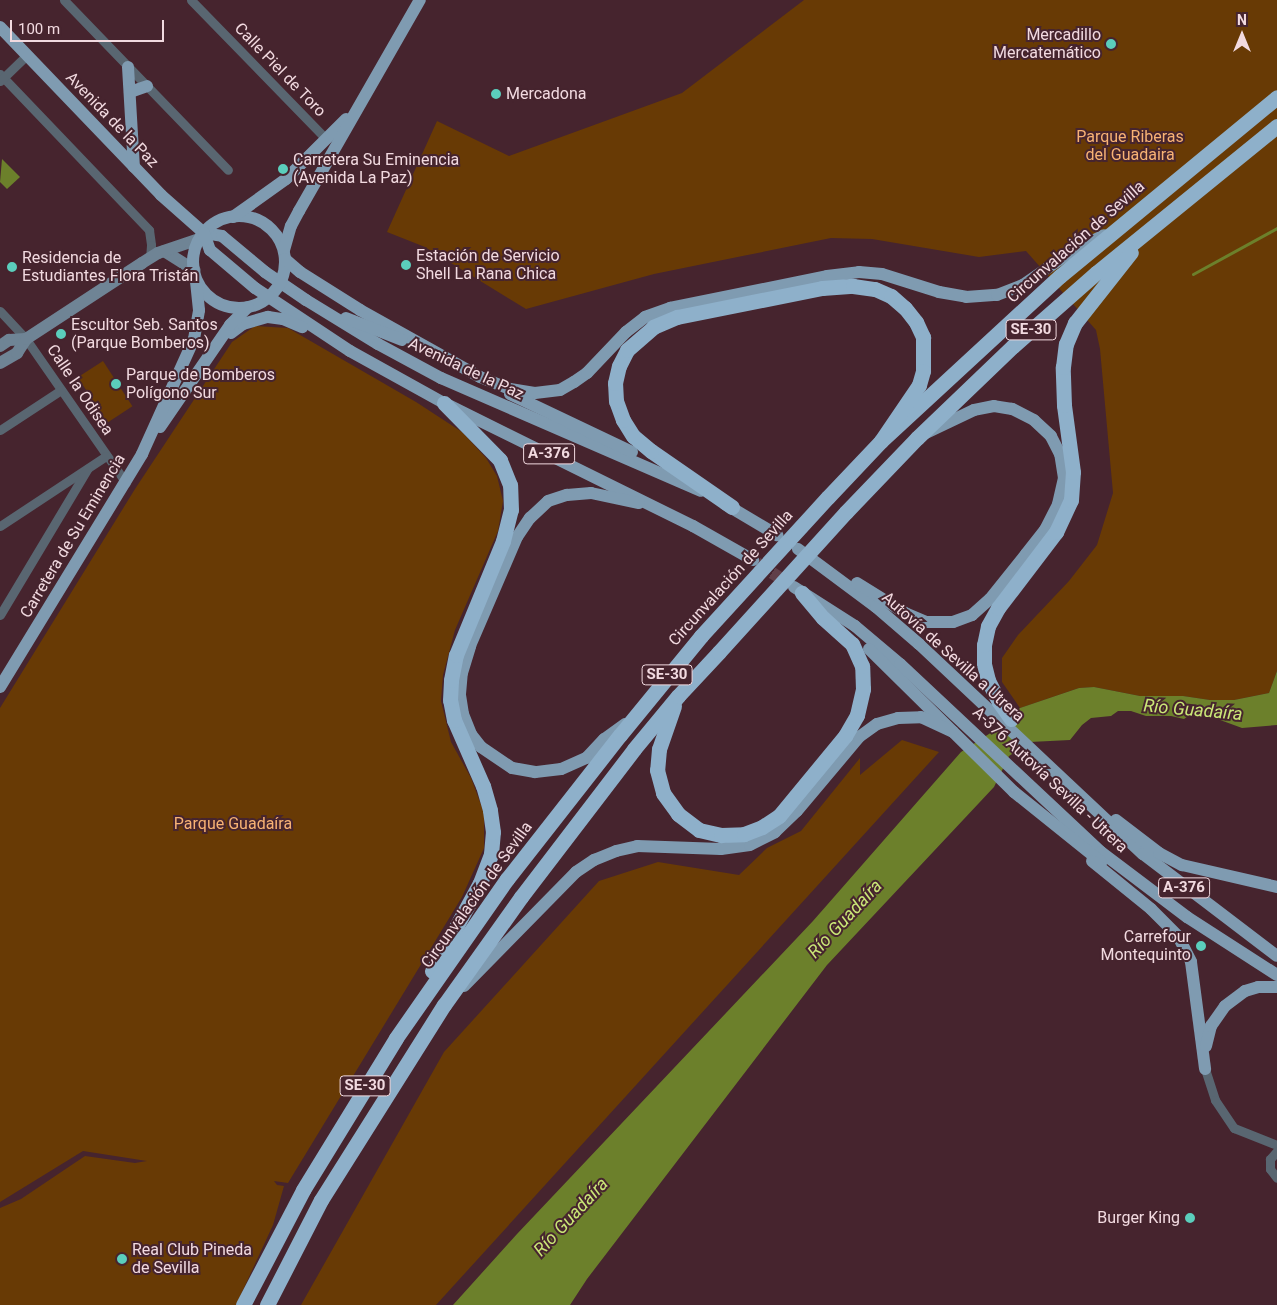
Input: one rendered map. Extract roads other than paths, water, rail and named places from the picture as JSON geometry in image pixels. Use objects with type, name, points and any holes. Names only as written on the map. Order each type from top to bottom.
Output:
[{"type":"highway","name":"Circunvalación de Sevilla","points":[[242,1305],[303,1190],[396,1038],[507,879],[635,716],[701,636],[828,496],[881,441],[1110,232],[1277,97]]},
{"type":"highway","name":"SE-30","points":[[267,1305],[321,1200],[444,1005],[521,897],[634,749],[678,696],[846,512],[917,438],[1013,346],[1150,228],[1277,126]]},
{"type":"highway","points":[[1011,719],[994,707],[984,664],[984,646],[988,626],[998,608],[1056,532],[1070,500],[1073,472],[1064,404],[1063,366],[1066,344],[1074,324],[1094,296],[1150,228]]},
{"type":"highway","points":[[732,508],[700,483],[651,451],[634,436],[623,420],[616,392],[619,366],[627,350],[639,337],[653,327],[677,318],[822,288],[853,286],[875,289],[891,296],[905,308],[916,322],[923,337],[924,357],[919,386],[881,441]]},
{"type":"highway","points":[[396,1038],[480,883],[491,854],[493,832],[490,810],[483,786],[454,720],[450,700],[450,680],[456,655],[503,541],[511,510],[510,485],[500,460],[444,402]]},
{"type":"highway","points":[[678,696],[659,749],[657,770],[663,793],[678,814],[699,830],[721,835],[744,834],[762,827],[779,816],[845,736],[858,715],[863,689],[862,666],[852,644],[823,618],[798,590]]},
{"type":"main road","points":[[195,275],[205,293],[217,302],[232,307],[248,307],[269,297],[280,283],[291,226],[298,211],[387,54],[420,0]]},
{"type":"main road","name":"Avenida de la Paz","points":[[0,27],[201,236],[210,250],[269,297],[350,351],[444,402]]},
{"type":"main road","points":[[128,66],[134,167]]},
{"type":"main road","points":[[130,92],[147,86]]},
{"type":"main road","points":[[232,217],[286,179],[360,104]]},
{"type":"main road","points":[[201,236],[222,220],[232,217],[249,217],[265,224],[277,235],[284,255],[300,272],[360,310],[499,389],[618,444],[692,487]]},
{"type":"main road","points":[[480,377],[535,393],[560,390],[587,373],[626,332],[645,317],[670,308],[827,276],[859,272],[882,274],[938,292],[966,297],[997,295],[1023,285],[1070,252],[1110,232]]},
{"type":"main road","name":"Avenida de la Paz","points":[[201,236],[222,236],[280,283],[316,307],[378,344],[441,378],[692,487],[732,508]]},
{"type":"main road","name":"Carretera de Su Eminencia","points":[[0,687],[126,483],[142,454],[194,339],[199,310],[195,275],[195,249],[201,236]]},
{"type":"main road","name":"Carretera de Su Eminencia","points":[[142,454],[230,325],[248,307]]},
{"type":"main road","points":[[316,307],[386,335],[421,345]]},
{"type":"main road","points":[[214,348],[243,324],[268,317],[295,323],[350,351]]},
{"type":"main road","name":"A-376","points":[[444,402],[654,506],[753,560]]},
{"type":"main road","points":[[829,572],[842,573],[904,613],[926,622],[953,622],[972,616],[990,599],[1045,530],[1058,504],[1064,478],[1060,454],[1051,436],[1034,420],[1012,409],[994,406],[974,410],[917,438]]},
{"type":"main road","points":[[635,716],[604,739],[586,758],[561,769],[535,772],[512,768],[481,747],[470,734],[461,701],[462,673],[470,646],[517,537],[530,518],[548,501],[567,495],[591,494],[654,506]]},
{"type":"main road","points":[[732,508],[777,534]]},
{"type":"main road","name":"Autovía de Sevilla a Utrera","points":[[798,549],[876,607],[994,707],[1052,766]]},
{"type":"main road","name":"A-376","points":[[798,590],[837,614]]},
{"type":"main road","points":[[837,614],[850,631],[891,668],[1014,792],[1085,855],[1152,909],[1178,936],[1191,962],[1205,1069]]},
{"type":"main road","name":"A-376 Autovía Sevilla - Utrera","points":[[837,614],[900,664],[1101,852],[1187,916],[1277,974]]},
{"type":"main road","points":[[444,1005],[576,872],[594,860],[616,851],[637,846],[721,849],[750,845],[775,832],[798,811],[859,738],[877,724],[898,718],[921,717],[953,732]]},
{"type":"main road","points":[[1011,719],[1052,766]]},
{"type":"main road","name":"A-376 Autovía Sevilla - Utrera","points":[[1052,766],[1142,854],[1277,956]]},
{"type":"main road","points":[[1099,811],[1127,828],[1174,862],[1203,872],[1277,887]]},
{"type":"main road","points":[[1045,819],[1143,894],[1187,916]]},
{"type":"main road","points":[[1204,1056],[1211,1026],[1226,1006],[1245,991],[1258,987],[1277,986]]},
{"type":"street","points":[[64,0],[228,170]]},
{"type":"street","name":"Calle Piel de Toro","points":[[192,0],[326,140]]},
{"type":"street","points":[[27,55],[1,77],[149,230],[150,258]]},
{"type":"street","points":[[0,364],[17,353],[26,339],[150,258],[201,236]]},
{"type":"street","points":[[164,251],[195,275]]},
{"type":"street","name":"Calle la Odisea","points":[[0,311],[26,339],[126,483]]},
{"type":"street","points":[[0,346],[9,340],[26,339]]},
{"type":"street","points":[[0,430],[62,390]]},
{"type":"street","points":[[0,526],[106,456]]},
{"type":"street","points":[[0,615],[88,468]]},
{"type":"street","points":[[1205,1069],[1215,1100],[1234,1128],[1277,1145]]},
{"type":"street","points":[[1277,1151],[1270,1160],[1270,1169],[1277,1178]]},
{"type":"water","points":[[2,159],[20,177],[7,189],[0,182]]},
{"type":"water","name":"Río Guadaíra","points":[[1277,671],[1277,725],[1242,728],[1194,712],[1184,719],[1171,716],[1146,716],[1131,711],[1118,711],[1111,716],[1091,718],[1082,725],[1070,740],[1030,742],[1009,756],[994,787],[827,965],[587,1279],[570,1305],[453,1305],[517,1234],[813,921],[961,752],[992,732],[1020,708],[1079,688],[1094,687],[1140,696],[1183,696],[1210,700],[1234,700],[1269,693]]},
{"type":"waterway","points":[[1193,274],[1277,228]]},
{"type":"tunnel","points":[[757,563],[791,585]]},
{"type":"place","name":"Mercadillo Mercatemático","points":[[1111,44]]},
{"type":"place","name":"Mercadona","points":[[496,94]]},
{"type":"place","name":"Carretera Su Eminencia (Avenida La Paz)","points":[[283,169]]},
{"type":"place","name":"Estación de Servicio Shell La Rana Chica","points":[[406,265]]},
{"type":"place","name":"Residencia de Estudiantes Flora Tristán","points":[[12,267]]},
{"type":"place","name":"Escultor Seb. Santos (Parque Bomberos)","points":[[61,334]]},
{"type":"place","name":"Parque de Bomberos Polígono Sur","points":[[116,384]]},
{"type":"place","name":"Carrefour Montequinto","points":[[1201,946]]},
{"type":"place","name":"Burger King","points":[[1190,1218]]},
{"type":"place","name":"Real Club Pineda de Sevilla","points":[[122,1259]]},
{"type":"park label","name":"Parque Riberas del Guadaira","points":[[1130,146]]},
{"type":"park label","name":"Parque Guadaíra","points":[[233,824]]}]
